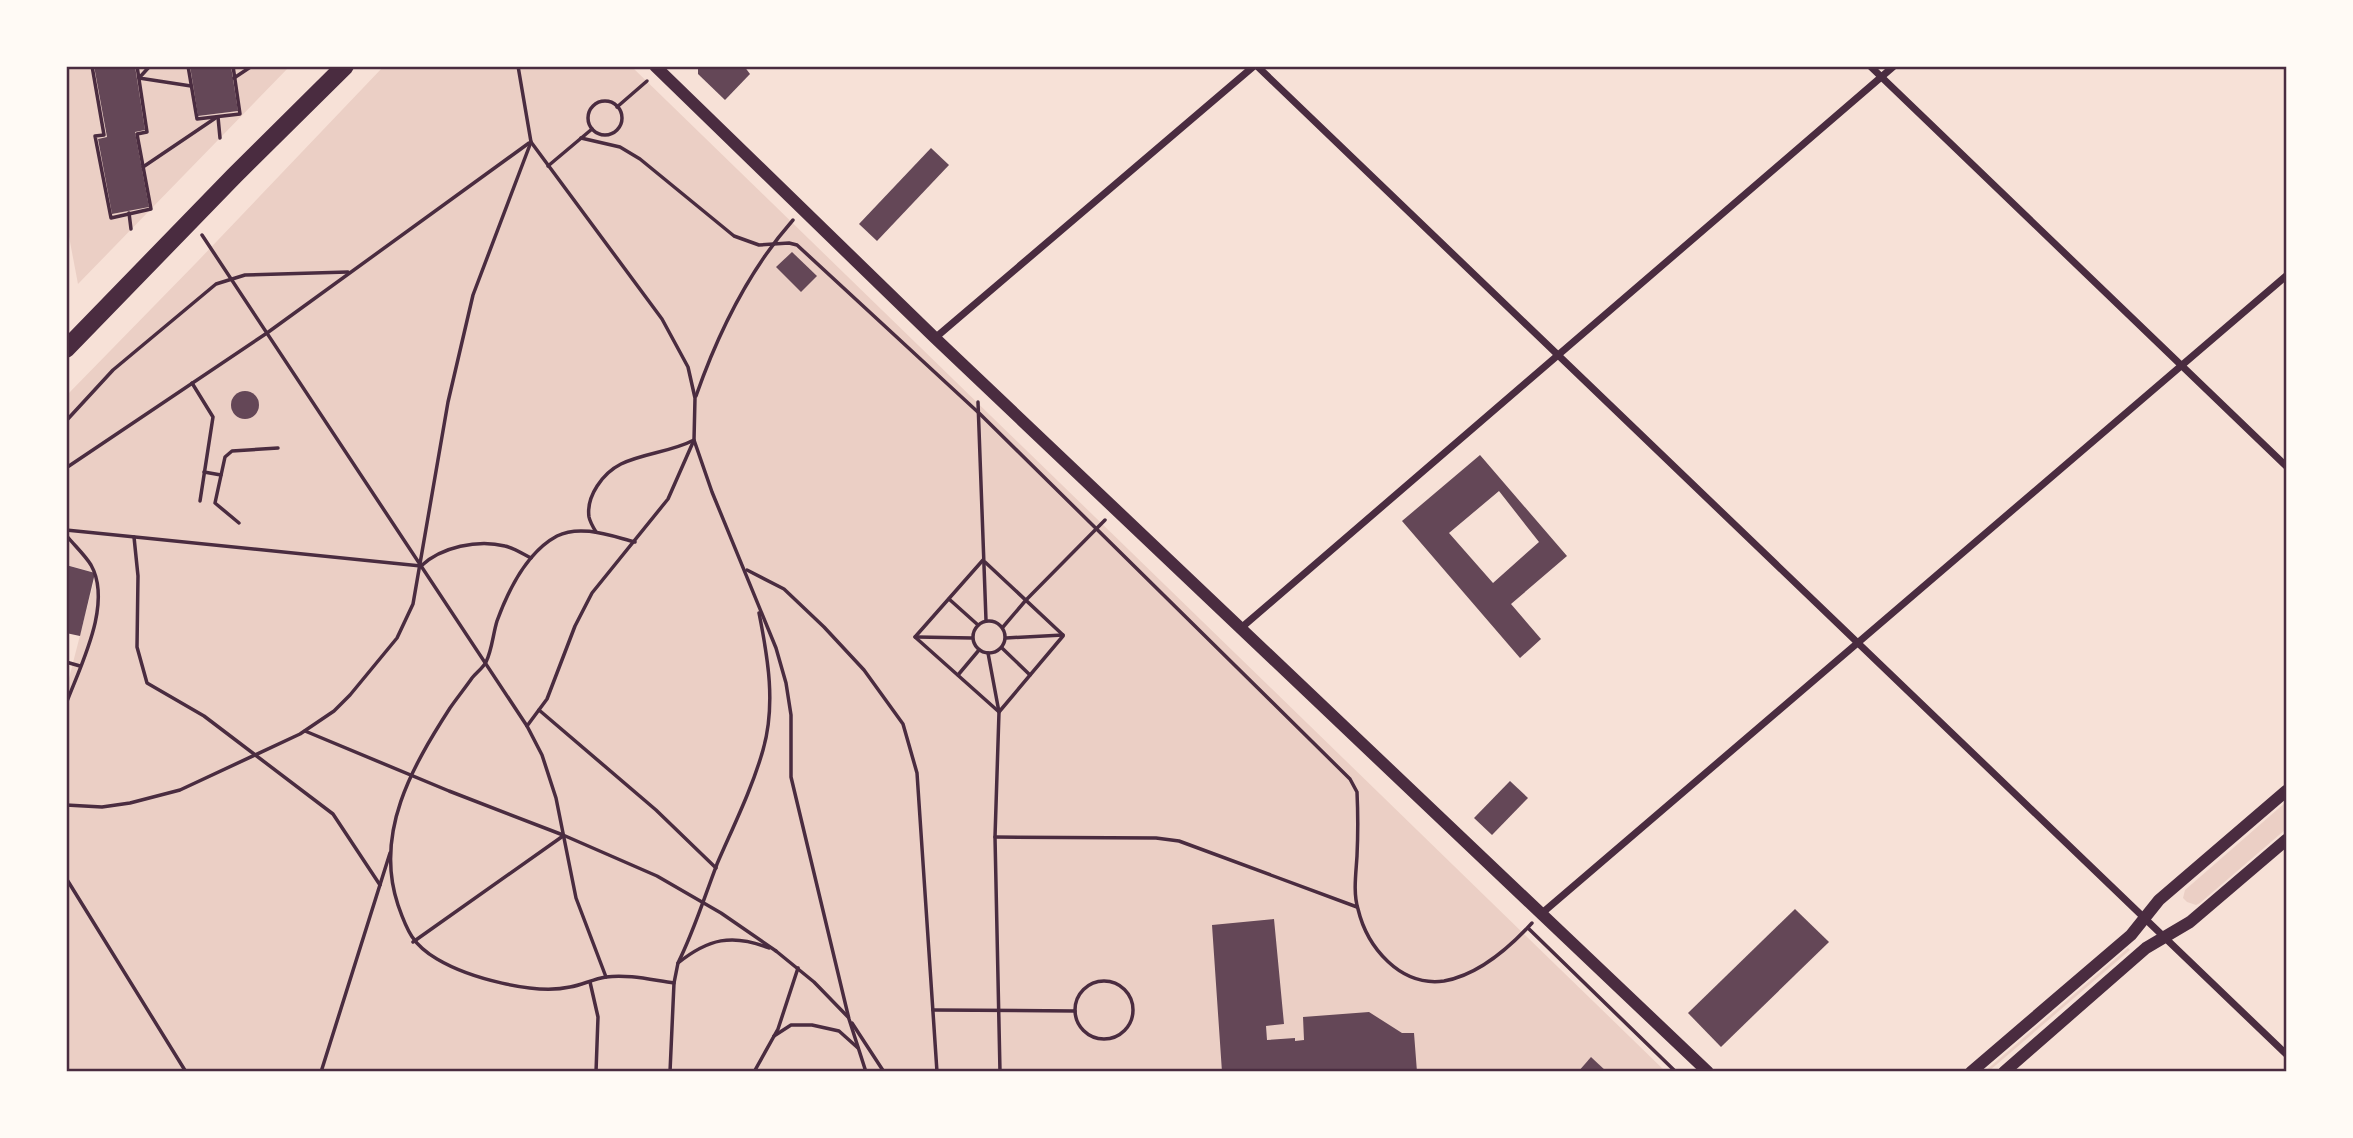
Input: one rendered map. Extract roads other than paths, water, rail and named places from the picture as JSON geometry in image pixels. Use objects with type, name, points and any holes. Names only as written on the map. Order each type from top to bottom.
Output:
[{"type":"main road","points":[[66,349],[191,219],[345,66]]},
{"type":"street","points":[[935,338],[1256,66],[2287,1054]]},
{"type":"street","points":[[1870,66],[2287,466]]},
{"type":"street","points":[[1241,628],[1894,66]]},
{"type":"street","points":[[660,68],[935,338],[1708,1072]]},
{"type":"street","points":[[1541,914],[2287,276]]},
{"type":"street","points":[[1971,1072],[2131,935],[2159,900],[2287,791]]},
{"type":"street","points":[[2004,1072],[2146,948],[2190,922],[2287,840]]}]
